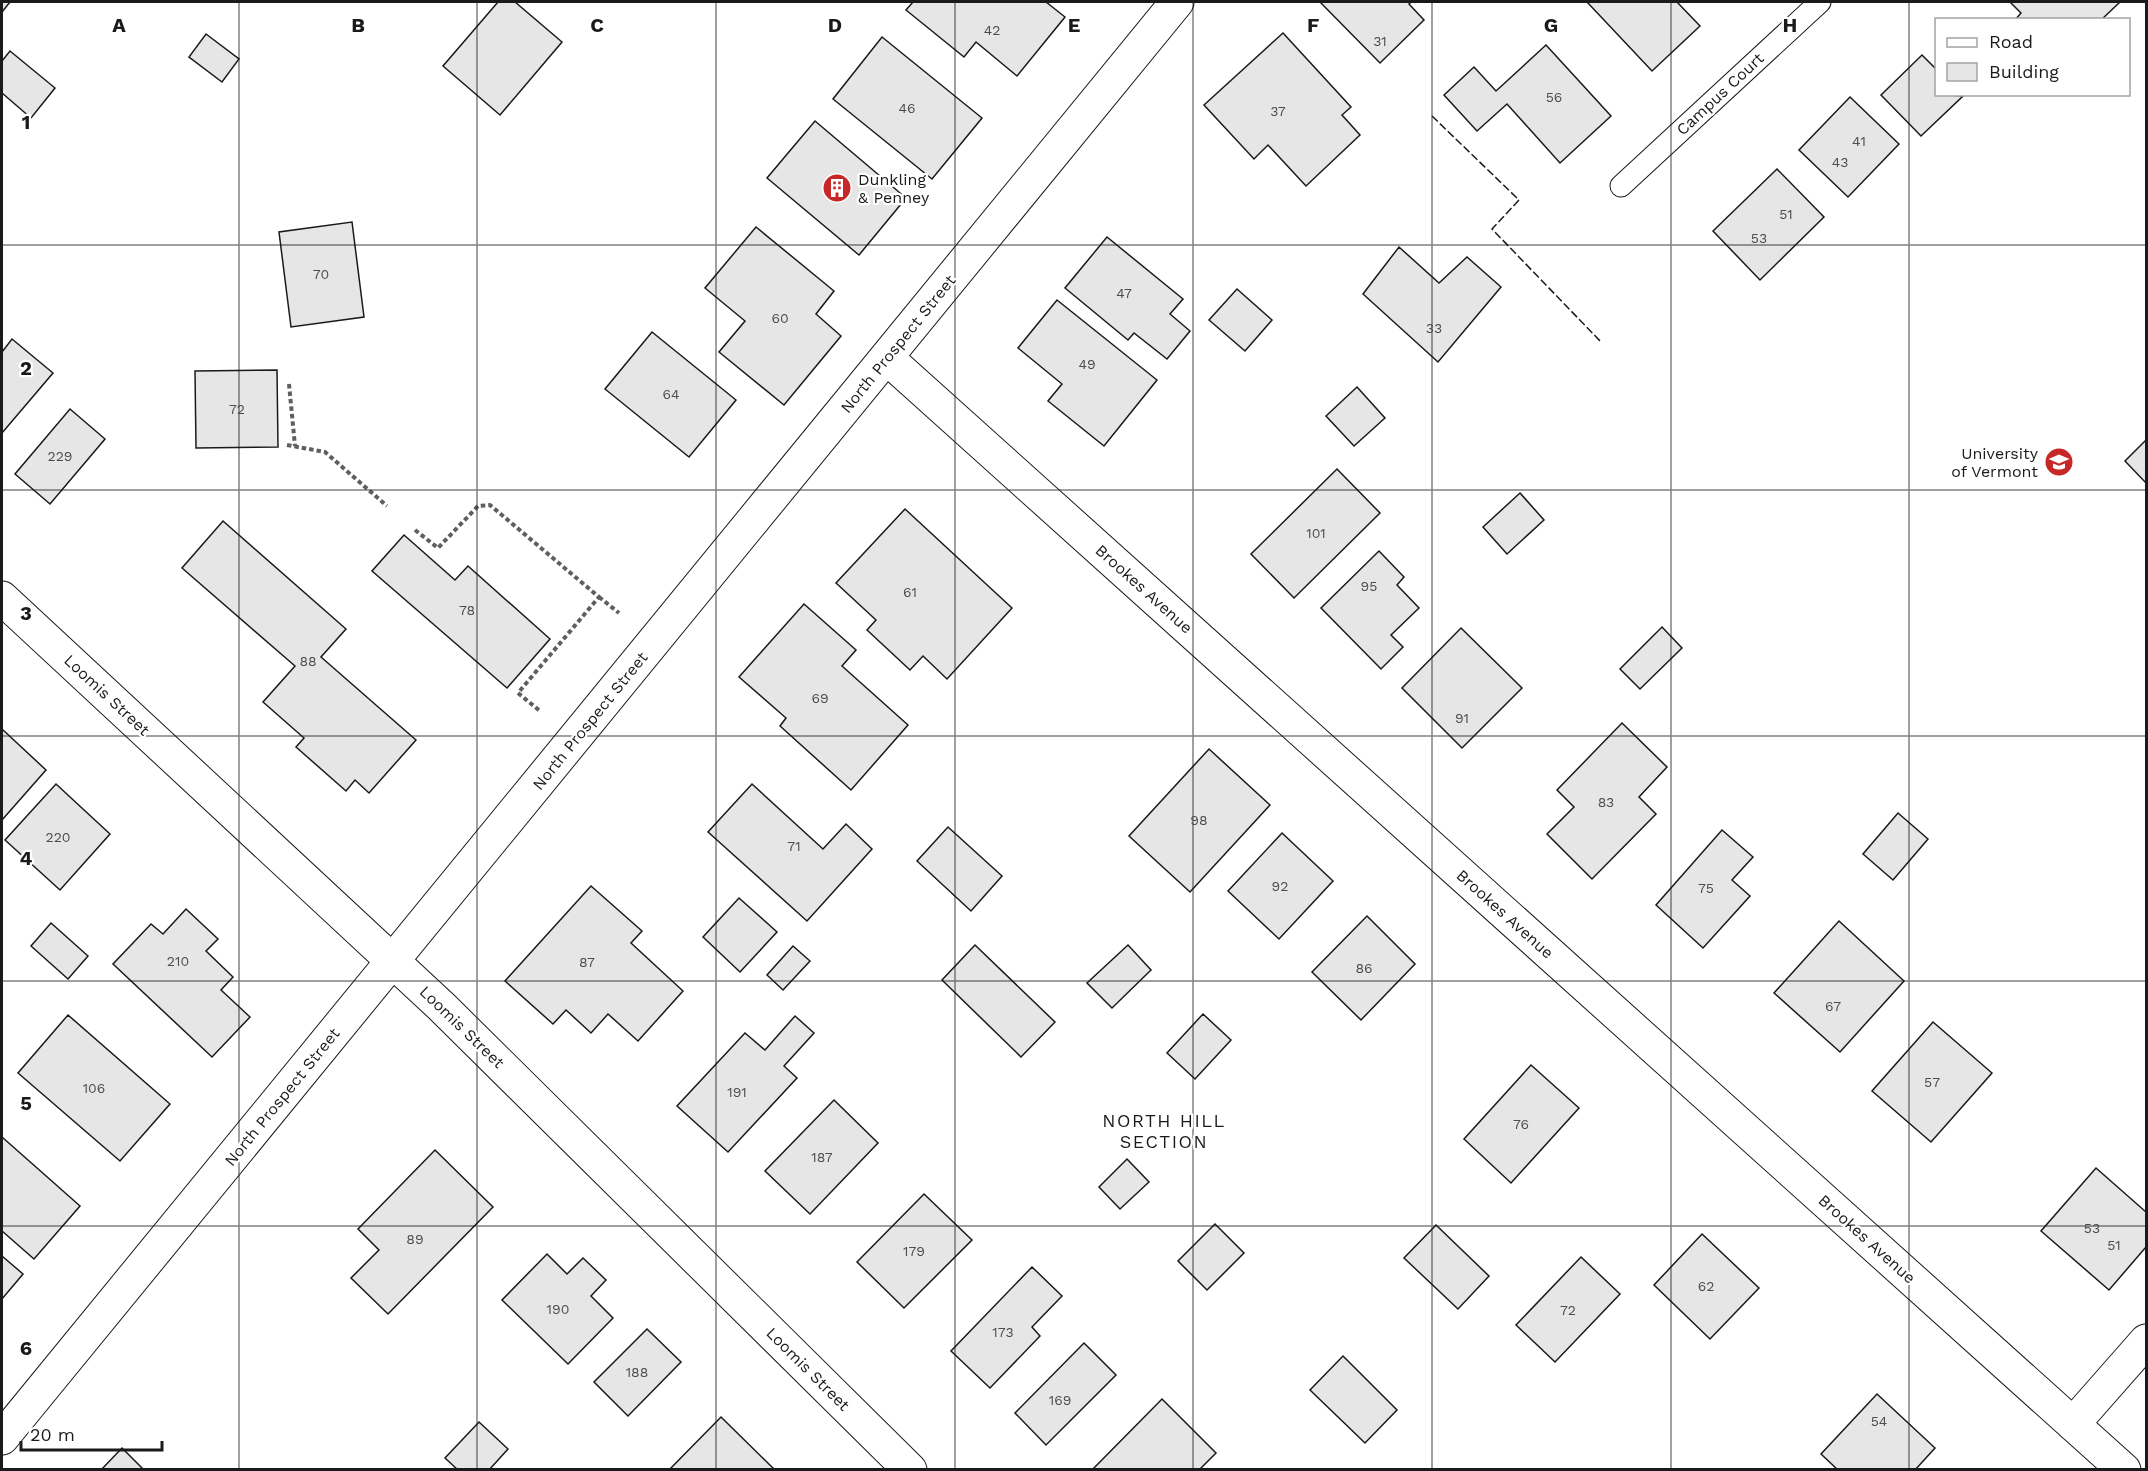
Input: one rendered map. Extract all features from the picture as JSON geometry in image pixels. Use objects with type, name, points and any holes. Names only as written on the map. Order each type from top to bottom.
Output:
[{"type":"street","name":"North Prospect Street","points":[[2,1438],[1177,2]]},
{"type":"street","name":"Brookes Avenue","points":[[886,358],[2124,1470]]},
{"type":"street","name":"Loomis Street","points":[[2,598],[441,1006],[910,1470]]},
{"type":"street","points":[[2073,1424],[2146,1341]]},
{"type":"lane","name":"Campus Court","points":[[1621,186],[1820,2]]},
{"type":"path","points":[[289,384],[295,446]]},
{"type":"path","points":[[287,445],[325,452],[387,506]]},
{"type":"path","points":[[415,530],[438,548],[478,506],[490,505],[619,613]]},
{"type":"path","points":[[540,711],[518,693],[599,597]]},
{"type":"building","points":[[2,2],[10,2],[2,12]]},
{"type":"building","points":[[498,2],[515,2],[562,42],[500,115],[443,66]]},
{"type":"building","points":[[913,2],[1046,2],[1065,17],[1017,76],[976,42],[964,57],[906,10]]},
{"type":"building","points":[[1320,2],[1411,2],[1409,4],[1424,20],[1380,63]]},
{"type":"building","points":[[1587,2],[1677,2],[1700,26],[1652,71]]},
{"type":"building","points":[[2010,2],[2120,2],[2103,18],[2017,18],[2021,13]]},
{"type":"building","points":[[1283,33],[1351,107],[1342,115],[1360,135],[1306,186],[1268,145],[1254,159],[1204,105]]},
{"type":"building","points":[[206,34],[239,59],[222,82],[189,57]]},
{"type":"building","points":[[882,37],[982,118],[932,179],[833,99]]},
{"type":"building","points":[[1546,45],[1611,116],[1560,163],[1507,104],[1477,131],[1444,95],[1474,67],[1496,91]]},
{"type":"building","points":[[10,51],[55,88],[31,118],[2,93],[2,61]]},
{"type":"building","points":[[1922,55],[1935,68],[1935,96],[1963,96],[1921,136],[1881,95]]},
{"type":"building","points":[[1850,97],[1899,144],[1848,197],[1799,150]]},
{"type":"building","name":"Dunkling & Penney","points":[[815,121],[906,198],[859,255],[767,178]]},
{"type":"building","points":[[1777,169],[1824,217],[1760,280],[1713,231]]},
{"type":"building","points":[[352,222],[364,317],[291,327],[279,232]]},
{"type":"building","points":[[756,227],[834,291],[816,314],[841,336],[784,405],[719,352],[745,321],[705,288]]},
{"type":"building","points":[[1107,237],[1183,299],[1170,314],[1190,331],[1167,359],[1134,333],[1128,340],[1065,288]]},
{"type":"building","points":[[1399,247],[1439,283],[1467,257],[1501,287],[1438,362],[1363,294]]},
{"type":"building","points":[[1237,289],[1272,320],[1245,351],[1209,320]]},
{"type":"building","points":[[1057,300],[1157,380],[1104,446],[1048,401],[1062,384],[1018,348]]},
{"type":"building","points":[[652,332],[736,400],[689,457],[605,389]]},
{"type":"building","points":[[12,339],[53,373],[2,433],[2,352]]},
{"type":"building","points":[[277,370],[278,447],[196,448],[195,371]]},
{"type":"building","points":[[1357,387],[1385,418],[1354,446],[1326,416]]},
{"type":"building","points":[[70,409],[105,439],[50,504],[15,474]]},
{"type":"building","points":[[2146,440],[2146,483],[2125,461]]},
{"type":"building","points":[[1337,469],[1380,513],[1294,598],[1251,554]]},
{"type":"building","points":[[1520,493],[1544,520],[1507,554],[1483,527]]},
{"type":"building","points":[[905,509],[1012,608],[947,679],[923,656],[910,670],[867,630],[876,620],[836,583]]},
{"type":"building","points":[[223,521],[346,629],[321,657],[416,740],[369,793],[355,780],[346,791],[296,747],[304,738],[263,702],[295,666],[182,568]]},
{"type":"building","points":[[404,535],[455,580],[468,566],[550,639],[507,688],[372,571]]},
{"type":"building","points":[[1379,551],[1404,577],[1397,585],[1419,608],[1391,635],[1403,647],[1381,669],[1321,608]]},
{"type":"building","points":[[804,604],[856,650],[842,666],[908,725],[851,790],[780,726],[786,718],[739,677]]},
{"type":"building","points":[[1662,627],[1682,648],[1640,689],[1620,669]]},
{"type":"building","points":[[1461,628],[1522,688],[1462,748],[1402,688]]},
{"type":"building","points":[[1622,723],[1667,767],[1639,797],[1656,814],[1592,879],[1547,834],[1574,807],[1557,790]]},
{"type":"building","points":[[2,729],[46,770],[2,820]]},
{"type":"building","points":[[1209,749],[1270,805],[1190,892],[1129,836]]},
{"type":"building","points":[[56,784],[110,834],[60,890],[5,840]]},
{"type":"building","points":[[752,784],[823,849],[846,824],[872,849],[807,921],[708,832]]},
{"type":"building","points":[[1898,813],[1928,839],[1893,880],[1863,854]]},
{"type":"building","points":[[948,827],[1002,876],[971,911],[917,861]]},
{"type":"building","points":[[1722,830],[1753,857],[1732,880],[1750,896],[1703,948],[1656,905]]},
{"type":"building","points":[[1282,833],[1333,881],[1279,939],[1228,891]]},
{"type":"building","points":[[591,886],[642,931],[631,943],[683,991],[638,1041],[608,1014],[591,1033],[566,1010],[553,1024],[505,981]]},
{"type":"building","points":[[739,898],[777,932],[740,972],[703,937]]},
{"type":"building","points":[[186,909],[218,939],[206,951],[233,977],[221,990],[250,1017],[212,1057],[113,964],[151,924],[163,934]]},
{"type":"building","points":[[1367,916],[1415,964],[1361,1020],[1312,972]]},
{"type":"building","points":[[1839,921],[1904,981],[1840,1052],[1774,993]]},
{"type":"building","points":[[51,923],[88,956],[68,979],[31,946]]},
{"type":"building","points":[[975,945],[1055,1022],[1021,1057],[942,980]]},
{"type":"building","points":[[1128,945],[1151,970],[1112,1008],[1087,983]]},
{"type":"building","points":[[793,946],[810,961],[783,990],[767,975]]},
{"type":"building","points":[[1203,1014],[1231,1040],[1195,1079],[1167,1053]]},
{"type":"building","points":[[68,1015],[170,1104],[120,1161],[18,1073]]},
{"type":"building","points":[[795,1016],[814,1033],[784,1066],[797,1078],[728,1152],[677,1106],[745,1033],[765,1050]]},
{"type":"building","points":[[1933,1022],[1992,1073],[1931,1142],[1872,1091]]},
{"type":"building","points":[[1531,1065],[1579,1108],[1511,1183],[1464,1139]]},
{"type":"building","points":[[834,1100],[878,1143],[810,1214],[765,1171]]},
{"type":"building","points":[[2,1137],[80,1206],[34,1259],[2,1231]]},
{"type":"building","points":[[435,1150],[493,1207],[388,1314],[351,1278],[379,1250],[358,1229]]},
{"type":"building","points":[[1127,1159],[1149,1182],[1120,1209],[1099,1187]]},
{"type":"building","points":[[2096,1168],[2146,1212],[2146,1247],[2109,1290],[2041,1231]]},
{"type":"building","points":[[924,1194],[972,1240],[904,1308],[857,1262]]},
{"type":"building","points":[[1215,1224],[1244,1253],[1207,1290],[1178,1261]]},
{"type":"building","points":[[1436,1225],[1489,1276],[1458,1309],[1404,1258]]},
{"type":"building","points":[[1702,1234],[1759,1288],[1710,1339],[1654,1285]]},
{"type":"building","points":[[547,1254],[567,1274],[583,1258],[606,1280],[591,1296],[613,1318],[568,1364],[502,1300]]},
{"type":"building","points":[[2,1256],[23,1274],[2,1299]]},
{"type":"building","points":[[1581,1257],[1620,1294],[1555,1362],[1516,1325]]},
{"type":"building","points":[[1032,1267],[1062,1296],[1032,1327],[1040,1336],[990,1388],[951,1351]]},
{"type":"building","points":[[647,1329],[681,1362],[628,1416],[594,1382]]},
{"type":"building","points":[[1084,1343],[1116,1375],[1046,1445],[1015,1413]]},
{"type":"building","points":[[1343,1356],[1397,1410],[1365,1443],[1310,1390]]},
{"type":"building","points":[[1877,1394],[1935,1448],[1915,1470],[1838,1470],[1821,1454]]},
{"type":"building","points":[[1162,1399],[1216,1453],[1199,1470],[1092,1470]]},
{"type":"building","points":[[721,1417],[775,1470],[669,1470]]},
{"type":"building","points":[[479,1422],[508,1449],[489,1470],[458,1470],[445,1458]]},
{"type":"building","points":[[122,1448],[144,1470],[101,1470]]},
{"type":"fence","points":[[1432,116],[1519,200],[1492,229],[1602,343]]},
{"type":"place","name":"Dunkling & Penney","points":[[837,188]]},
{"type":"place","name":"University of Vermont","points":[[2059,462]]},
{"type":"district","name":"NORTH HILL SECTION","points":[[1164,1130]]}]
